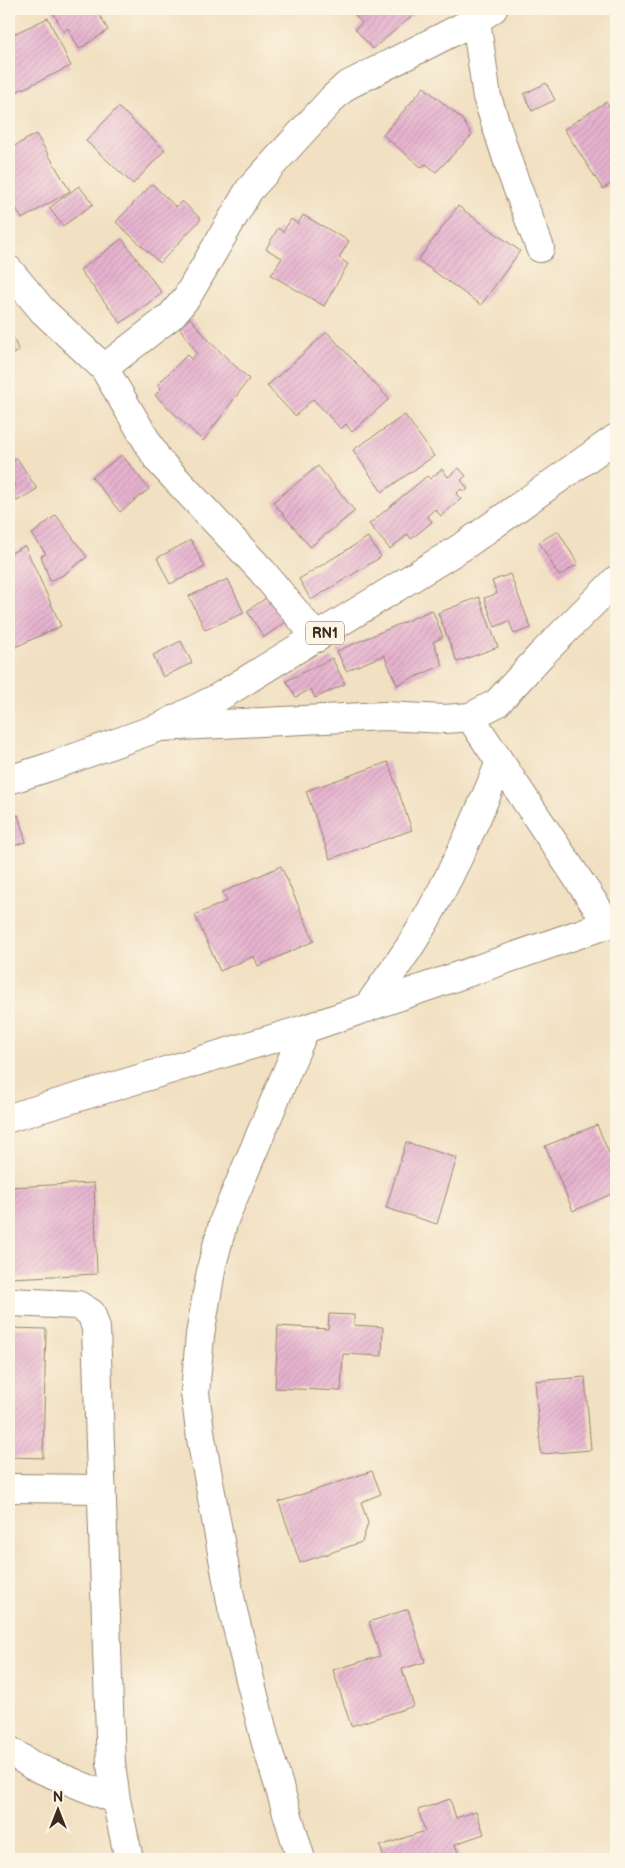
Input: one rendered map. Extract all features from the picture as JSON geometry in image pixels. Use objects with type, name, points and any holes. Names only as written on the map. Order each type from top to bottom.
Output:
[{"type":"main road","points":[[104,368],[171,316],[187,297],[249,190],[333,98],[346,86],[484,14],[488,97],[511,171],[540,248]]},
{"type":"main road","points":[[9,270],[43,311],[104,368],[158,460],[262,571],[317,638]]},
{"type":"main road","name":"RN1","points":[[9,780],[160,727],[219,696],[317,638],[465,545],[616,438]]},
{"type":"main road","points":[[160,727],[384,716],[445,719],[470,717],[497,703],[541,655],[616,580]]},
{"type":"main road","points":[[9,1118],[305,1029],[612,925],[470,717]]},
{"type":"main road","points":[[367,1008],[425,920],[473,829],[500,762]]},
{"type":"main road","points":[[301,1859],[265,1740],[232,1607],[201,1438],[195,1393],[200,1335],[212,1265],[224,1220],[305,1029]]},
{"type":"main road","points":[[9,1302],[78,1305],[91,1313],[96,1328],[111,1764],[116,1800],[129,1859]]},
{"type":"main road","points":[[9,1488],[102,1489]]},
{"type":"main road","points":[[9,1750],[33,1766],[116,1800]]},
{"type":"building","points":[[51,9],[89,9],[90,11],[96,9],[108,30],[79,49],[68,28],[64,32]]},
{"type":"building","points":[[349,9],[420,9],[373,49],[355,29],[362,23]]},
{"type":"building","points":[[48,18],[71,66],[14,93],[9,81],[9,36]]},
{"type":"building","points":[[546,83],[555,100],[532,111],[524,94]]},
{"type":"building","points":[[424,87],[462,119],[472,135],[436,172],[426,164],[421,167],[383,135]]},
{"type":"building","points":[[606,102],[616,118],[616,181],[603,189],[564,129]]},
{"type":"building","points":[[118,107],[165,150],[133,184],[86,141]]},
{"type":"building","points":[[36,134],[70,191],[22,219],[9,196],[9,192],[14,189],[9,180],[9,149]]},
{"type":"building","points":[[152,184],[176,207],[182,201],[201,219],[160,263],[116,222]]},
{"type":"building","points":[[79,186],[93,204],[63,226],[49,208]]},
{"type":"building","points":[[458,206],[520,251],[481,305],[418,260]]},
{"type":"building","points":[[303,215],[349,241],[339,258],[348,264],[324,306],[271,275],[282,258],[266,249],[278,228],[283,232],[291,219],[298,224]]},
{"type":"building","points":[[122,239],[162,293],[121,323],[80,270]]},
{"type":"building","points":[[190,318],[212,344],[249,379],[203,441],[155,395],[161,389],[158,384],[187,355],[191,359],[197,353],[179,327]]},
{"type":"building","points":[[9,329],[19,351],[9,356]]},
{"type":"building","points":[[327,332],[389,399],[352,432],[346,424],[341,429],[313,399],[295,416],[267,386]]},
{"type":"building","points":[[405,415],[434,456],[382,492],[353,450]]},
{"type":"building","points":[[122,455],[149,489],[120,512],[92,477]]},
{"type":"building","points":[[17,458],[37,489],[17,501],[9,489],[15,485],[9,476],[9,463]]},
{"type":"building","points":[[318,466],[355,511],[310,547],[273,502]]},
{"type":"building","points":[[459,468],[466,476],[461,480],[468,489],[464,492],[461,489],[456,494],[461,499],[441,516],[435,509],[427,516],[432,522],[411,539],[408,534],[390,549],[369,524],[427,476],[430,479],[442,469],[448,477]]},
{"type":"building","points":[[56,515],[87,557],[63,575],[50,581],[41,556],[46,554],[32,534]]},
{"type":"building","points":[[558,531],[578,564],[559,576],[539,542]]},
{"type":"building","points":[[368,537],[381,557],[311,600],[299,579]]},
{"type":"building","points":[[191,540],[205,567],[170,584],[157,558]]},
{"type":"building","points":[[25,546],[61,626],[9,650],[9,554]]},
{"type":"building","points":[[510,574],[531,628],[514,634],[509,621],[495,627],[484,598],[497,594],[492,581]]},
{"type":"building","points":[[228,579],[244,613],[205,630],[189,596]]},
{"type":"building","points":[[269,596],[286,622],[264,637],[247,611]]},
{"type":"building","points":[[479,597],[498,647],[457,662],[438,613]]},
{"type":"building","points":[[432,610],[443,637],[433,642],[443,665],[397,685],[384,655],[346,671],[337,651]]},
{"type":"building","points":[[181,641],[192,663],[163,677],[153,655]]},
{"type":"building","points":[[332,658],[345,684],[315,698],[311,689],[296,697],[286,681]]},
{"type":"building","points":[[388,762],[412,830],[330,859],[306,791]]},
{"type":"building","points":[[18,815],[26,842],[9,847],[9,817]]},
{"type":"building","points":[[281,866],[314,941],[258,966],[254,956],[220,971],[195,915],[227,901],[223,892]]},
{"type":"building","points":[[597,1125],[616,1169],[616,1192],[573,1211],[545,1146]]},
{"type":"building","points":[[406,1142],[457,1158],[437,1224],[386,1208]]},
{"type":"building","points":[[94,1183],[97,1274],[9,1278],[9,1187]]},
{"type":"building","points":[[329,1314],[354,1315],[354,1325],[383,1327],[382,1356],[343,1354],[341,1391],[275,1388],[278,1326],[328,1329]]},
{"type":"building","points":[[9,1328],[46,1329],[43,1458],[9,1457]]},
{"type":"building","points":[[585,1377],[591,1450],[541,1454],[535,1381]]},
{"type":"building","points":[[372,1471],[381,1494],[361,1502],[368,1523],[362,1542],[300,1563],[279,1502]]},
{"type":"building","points":[[408,1609],[425,1662],[402,1669],[414,1706],[351,1726],[333,1670],[380,1656],[369,1622]]},
{"type":"building","points":[[450,1799],[456,1818],[476,1811],[484,1834],[455,1844],[460,1859],[384,1859],[380,1846],[425,1831],[418,1810]]}]
